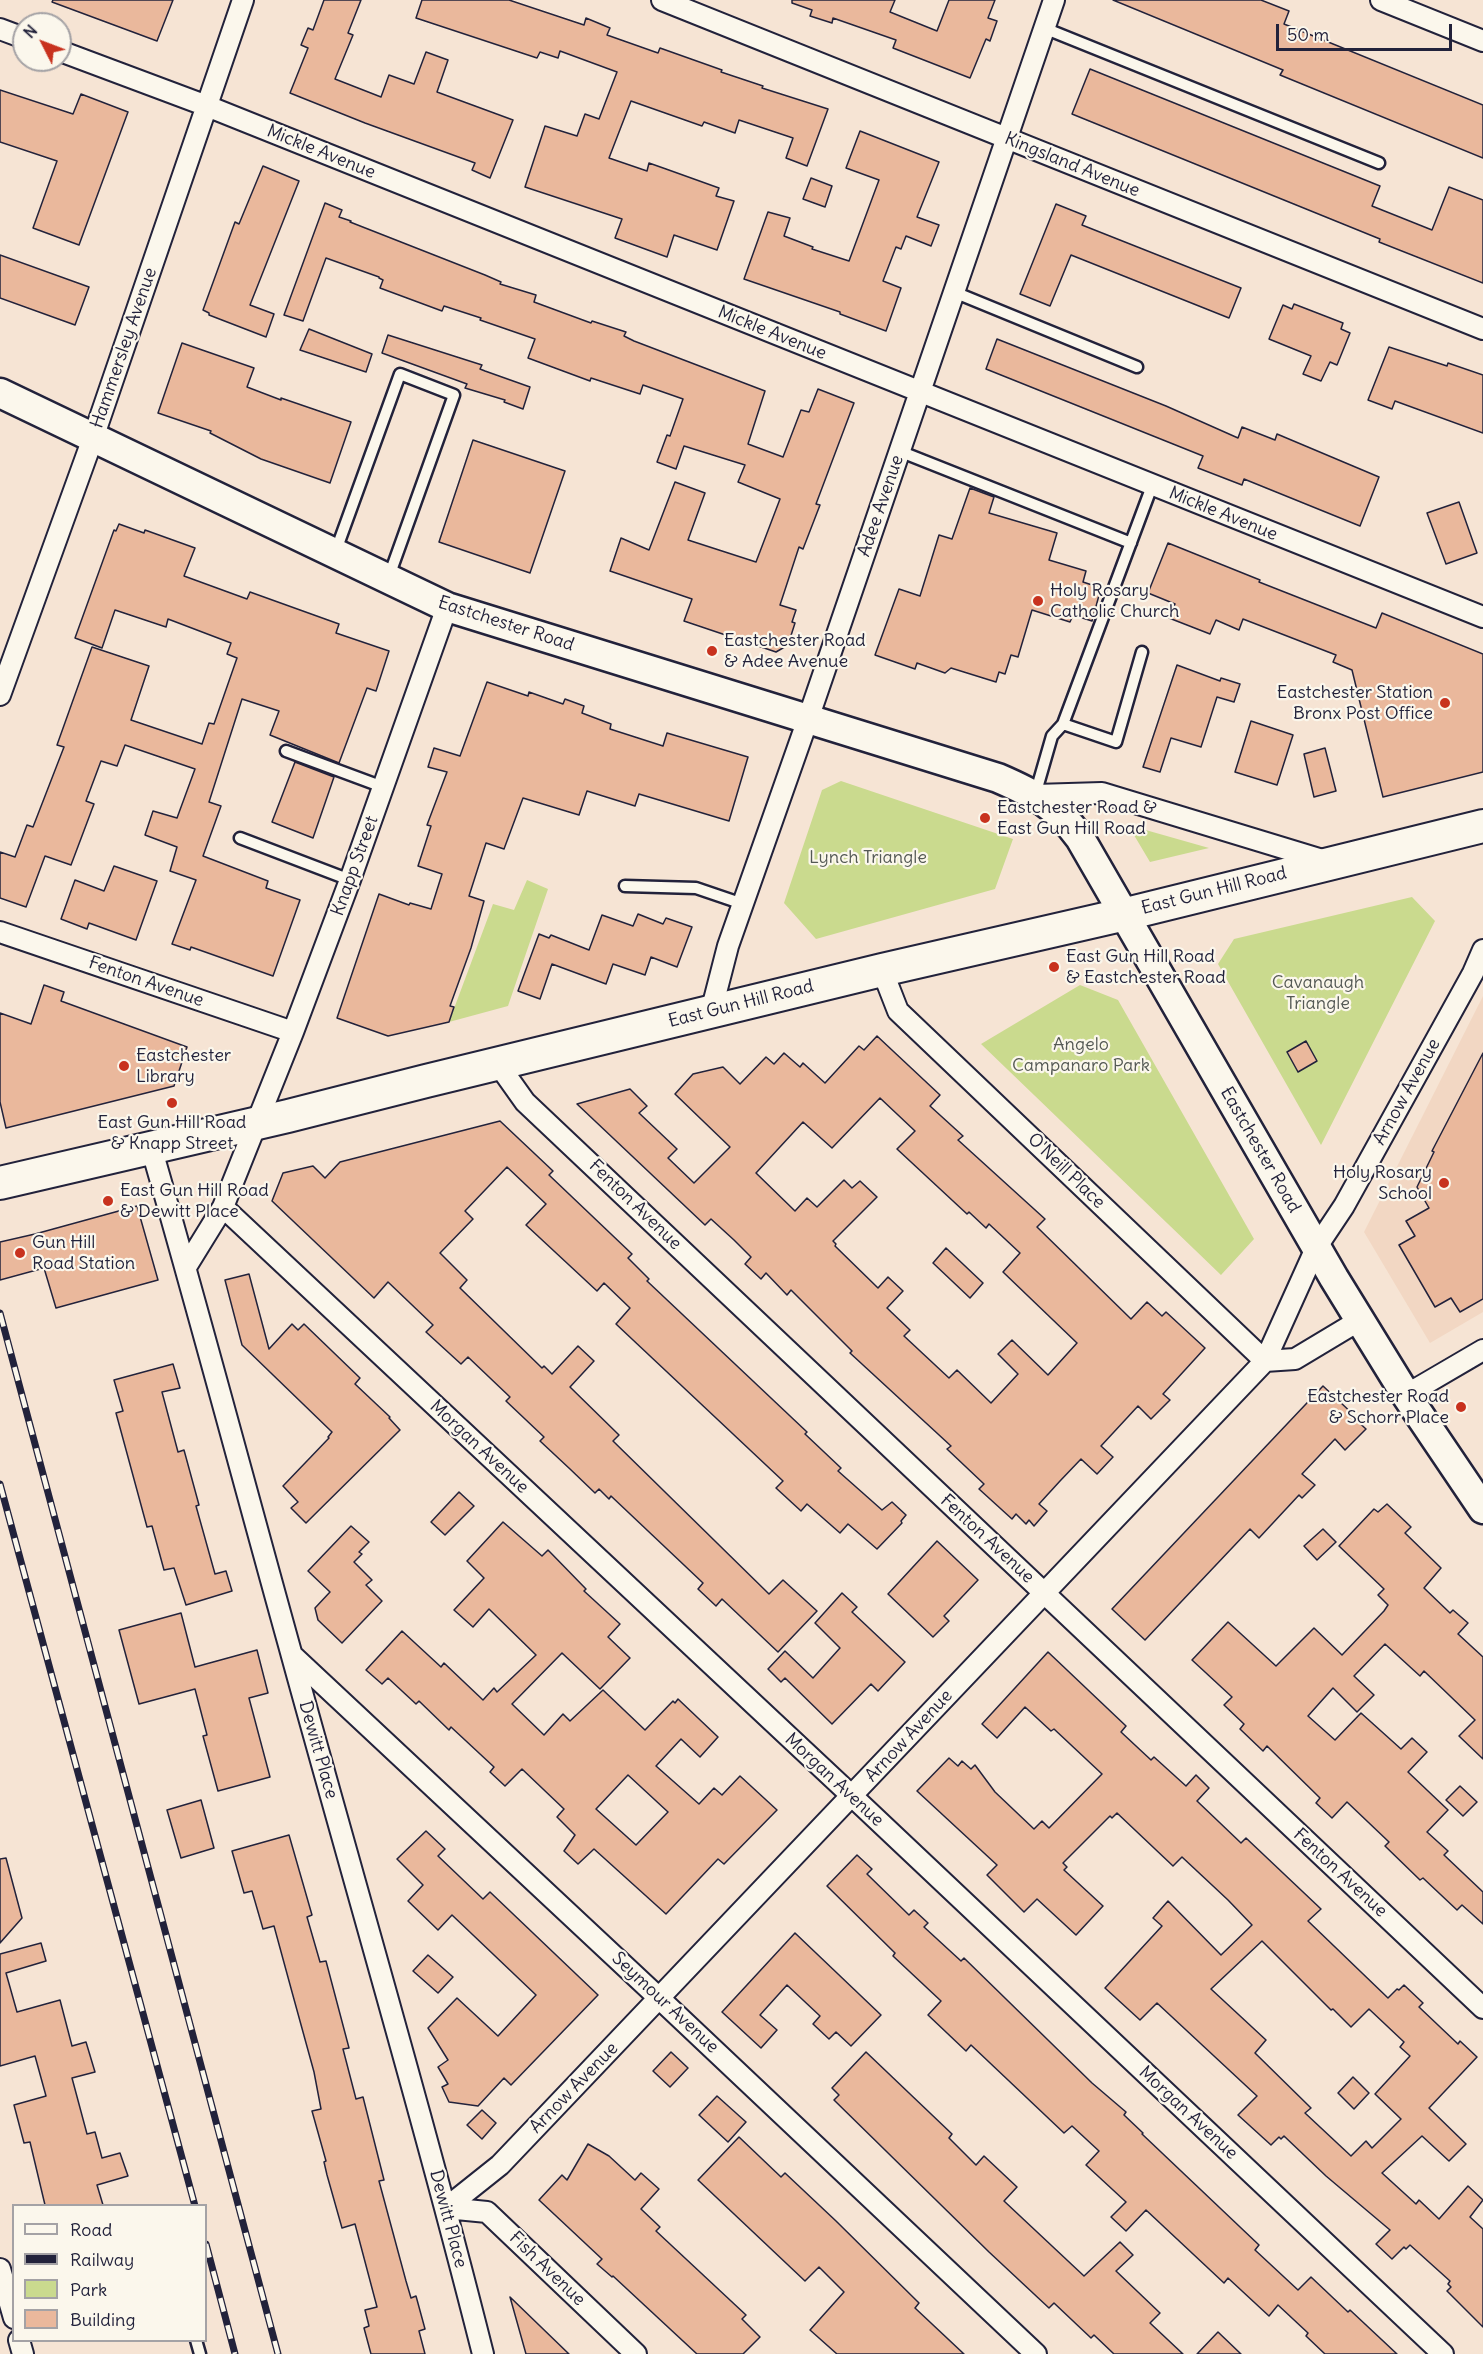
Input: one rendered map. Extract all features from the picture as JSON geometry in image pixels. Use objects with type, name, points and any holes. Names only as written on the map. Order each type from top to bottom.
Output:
[{"type":"main road","name":"Eastchester Road","points":[[0,393],[447,607],[998,778],[1035,795],[1070,824],[1126,914],[1316,1248],[1406,1395],[1483,1509]]},
{"type":"main road","name":"East Gun Hill Road","points":[[0,1183],[288,1116],[1483,826]]},
{"type":"street","name":"Hammersley Avenue","points":[[0,695],[93,438],[243,0]]},
{"type":"street","name":"Kingsland Avenue","points":[[662,0],[1483,329]]},
{"type":"street","name":"Adee Avenue","points":[[711,1012],[728,946],[1054,0]]},
{"type":"street","points":[[1381,0],[1483,41]]},
{"type":"street","name":"Mickle Avenue","points":[[72,55],[207,106],[1483,617]]},
{"type":"street","name":"Knapp Street","points":[[257,1122],[350,879],[447,607]]},
{"type":"street","name":"Eastchester Road","points":[[1035,795],[1102,793],[1329,862]]},
{"type":"street","name":"Fenton Avenue","points":[[0,932],[293,1032]]},
{"type":"street","name":"Arnow Avenue","points":[[447,2208],[500,2165],[1265,1361],[1316,1248],[1350,1196],[1473,973],[1483,950]]},
{"type":"street","name":"O'Neill Place","points":[[882,970],[898,1011],[1265,1361]]},
{"type":"street","name":"Fenton Avenue","points":[[498,1064],[525,1102],[1483,2008]]},
{"type":"street","points":[[186,1267],[223,1208],[257,1122]]},
{"type":"street","name":"Dewitt Place","points":[[151,1147],[447,2208],[483,2354]]},
{"type":"street","name":"Morgan Avenue","points":[[223,1208],[852,1796],[1443,2354]]},
{"type":"street","points":[[1265,1361],[1295,1359],[1360,1320]]},
{"type":"street","points":[[1406,1395],[1483,1350]]},
{"type":"street","name":"Seymour Avenue","points":[[291,1654],[1036,2354]]},
{"type":"street","name":"Fish Avenue","points":[[447,2208],[487,2212],[636,2354]]},
{"type":"street","points":[[0,2269],[12,2311]]},
{"type":"lane","points":[[1044,28],[1378,163]]},
{"type":"lane","points":[[954,292],[1137,367]]},
{"type":"lane","points":[[335,553],[400,374],[454,395],[388,579]]},
{"type":"lane","points":[[899,451],[1131,543]]},
{"type":"lane","points":[[1035,795],[1052,736],[1063,724],[1152,486]]},
{"type":"lane","points":[[1063,724],[1116,742],[1142,652]]},
{"type":"lane","points":[[286,751],[383,787]]},
{"type":"lane","points":[[240,838],[350,879]]},
{"type":"lane","points":[[625,885],[696,888],[743,904]]},
{"type":"shaded area","points":[[1483,996],[1483,1312],[1430,1343],[1364,1232]]},
{"type":"green space","name":"Lynch Triangle","points":[[841,781],[1013,839],[995,889],[816,939],[784,903],[822,790]]},
{"type":"green space","points":[[1128,825],[1209,848],[1150,862]]},
{"type":"green space","points":[[527,880],[548,889],[508,1006],[449,1022],[493,904],[514,910]]},
{"type":"green space","name":"Cavanaugh Triangle","points":[[1412,897],[1435,921],[1321,1145],[1218,964],[1234,939]]},
{"type":"green space","name":"Angelo Campanaro Park","points":[[1080,985],[1118,1000],[1254,1239],[1221,1275],[981,1044]]},
{"type":"building","points":[[53,0],[173,0],[157,41],[52,2]]},
{"type":"building","points":[[324,0],[361,0],[348,33],[353,35],[335,79],[381,97],[389,75],[414,84],[426,52],[448,60],[437,92],[513,120],[490,178],[472,170],[475,163],[290,93],[308,48],[301,45],[308,28],[313,30]]},
{"type":"building","points":[[422,0],[509,0],[584,25],[586,18],[610,28],[607,35],[658,53],[660,48],[763,86],[762,88],[828,109],[807,166],[786,158],[793,138],[739,120],[735,133],[704,122],[702,126],[631,101],[609,158],[647,171],[649,163],[719,188],[716,196],[734,201],[717,250],[674,235],[667,257],[615,238],[622,219],[525,187],[545,126],[577,136],[585,114],[599,119],[617,72],[560,51],[558,58],[540,52],[537,58],[416,18]]},
{"type":"building","points":[[792,0],[895,0],[890,12],[937,31],[949,0],[995,0],[988,18],[997,21],[990,41],[986,39],[970,78],[893,48],[896,40],[833,18],[832,23],[810,16],[812,10],[792,3]]},
{"type":"building","points":[[1113,0],[1261,0],[1289,11],[1284,24],[1483,105],[1483,158],[1280,75],[1283,70]]},
{"type":"building","points":[[1090,69],[1380,186],[1372,206],[1432,230],[1449,187],[1483,200],[1483,283],[1072,114]]},
{"type":"building","points":[[0,90],[73,114],[81,94],[128,112],[79,245],[33,228],[57,161],[0,142]]},
{"type":"building","points":[[860,131],[939,162],[917,217],[939,225],[931,246],[906,236],[901,249],[896,247],[883,281],[901,288],[886,331],[840,314],[840,312],[744,279],[768,212],[790,218],[784,236],[813,247],[812,249],[849,261],[879,180],[846,168]]},
{"type":"building","points":[[263,166],[299,181],[250,305],[274,314],[266,337],[209,315],[203,310],[235,222],[239,224]]},
{"type":"building","points":[[811,178],[832,186],[825,207],[803,199]]},
{"type":"building","points":[[325,203],[342,210],[339,217],[350,222],[485,275],[501,282],[500,284],[536,295],[534,302],[591,323],[592,321],[626,332],[624,336],[634,341],[765,391],[748,444],[783,457],[801,410],[809,412],[818,389],[854,403],[816,504],[820,505],[803,549],[799,547],[780,605],[796,610],[792,622],[795,623],[788,645],[776,652],[684,621],[692,599],[610,571],[621,538],[649,550],[675,482],[705,493],[688,540],[756,562],[780,499],[738,482],[745,465],[684,446],[676,469],[657,462],[667,435],[670,436],[683,399],[643,385],[640,394],[591,378],[590,381],[528,358],[535,339],[480,320],[481,318],[444,306],[442,311],[380,288],[383,280],[379,277],[326,258],[303,321],[284,315]]},
{"type":"building","points":[[1056,204],[1086,216],[1082,225],[1241,288],[1229,318],[1071,255],[1050,306],[1020,294]]},
{"type":"building","points":[[0,255],[89,287],[75,325],[0,298]]},
{"type":"building","points":[[1294,304],[1343,323],[1341,329],[1350,333],[1337,365],[1330,362],[1321,381],[1303,374],[1311,356],[1269,339],[1283,305],[1292,309]]},
{"type":"building","points":[[309,329],[372,354],[366,372],[300,350]]},
{"type":"building","points":[[388,335],[482,365],[480,369],[530,387],[523,409],[504,402],[505,400],[465,388],[467,384],[382,353]]},
{"type":"building","points":[[997,339],[1166,406],[1238,438],[1242,427],[1275,440],[1277,434],[1379,477],[1360,526],[1244,479],[1242,485],[1198,468],[1203,456],[986,369]]},
{"type":"building","points":[[182,343],[254,368],[247,387],[351,422],[330,483],[261,459],[210,433],[211,431],[158,413]]},
{"type":"building","points":[[1389,347],[1483,375],[1483,433],[1395,401],[1392,409],[1368,400]]},
{"type":"building","points":[[473,440],[565,471],[530,573],[439,542]]},
{"type":"building","name":"Holy Rosary Catholic Church","points":[[970,488],[994,497],[989,513],[1057,533],[1049,560],[1086,571],[1083,582],[1101,588],[1092,621],[1073,615],[1070,622],[1032,610],[1018,657],[1011,655],[1005,674],[999,672],[996,682],[951,668],[945,673],[917,663],[915,669],[875,655],[899,589],[920,596],[939,535],[952,539]]},
{"type":"building","points":[[1459,502],[1477,553],[1446,564],[1427,513]]},
{"type":"building","points":[[119,524],[144,533],[145,530],[195,548],[184,576],[247,599],[250,592],[339,624],[336,633],[389,651],[376,691],[367,688],[339,763],[270,735],[279,711],[242,699],[209,802],[221,806],[203,856],[268,881],[266,888],[300,900],[273,976],[191,947],[190,950],[172,944],[196,880],[170,871],[177,847],[145,835],[153,811],[177,818],[195,769],[125,745],[117,766],[101,761],[86,801],[94,804],[71,865],[45,856],[26,907],[0,898],[0,852],[15,857],[27,825],[33,827],[64,747],[57,745],[92,647],[149,666],[131,720],[202,744],[209,723],[214,724],[237,658],[227,654],[231,643],[168,619],[166,627],[115,610],[102,648],[75,638],[114,530],[116,531]]},
{"type":"building","points":[[1168,543],[1376,628],[1382,613],[1483,654],[1483,772],[1383,797],[1352,670],[1333,662],[1336,655],[1243,619],[1239,630],[1216,620],[1210,634],[1169,618],[1175,604],[1148,593]]},
{"type":"building","points":[[1177,665],[1220,681],[1221,678],[1240,684],[1234,702],[1217,697],[1201,747],[1171,738],[1160,772],[1143,767]]},
{"type":"building","points":[[487,682],[528,696],[529,692],[563,704],[565,699],[584,706],[582,713],[611,724],[610,729],[663,746],[667,733],[748,757],[729,821],[639,794],[635,806],[587,791],[579,815],[523,798],[504,849],[486,843],[469,896],[484,901],[471,948],[450,1006],[454,1007],[449,1022],[388,1036],[337,1018],[379,894],[409,905],[410,903],[431,909],[442,874],[418,866],[431,826],[427,825],[447,772],[428,767],[434,748],[460,756]]},
{"type":"building","points":[[1251,721],[1293,735],[1277,785],[1235,772]]},
{"type":"building","points":[[1325,748],[1336,791],[1314,797],[1304,754]]},
{"type":"building","points":[[295,762],[334,777],[313,838],[272,822]]},
{"type":"building","points":[[114,866],[157,881],[136,940],[89,923],[87,929],[61,919],[75,880],[104,891]]},
{"type":"building","points":[[638,914],[663,924],[666,918],[692,927],[677,967],[651,957],[645,975],[613,964],[606,984],[552,964],[540,999],[518,991],[539,934],[549,938],[551,935],[589,950],[602,915],[633,926]]},
{"type":"building","points":[[44,985],[64,992],[61,1001],[187,1047],[174,1086],[6,1128],[0,1102],[0,1013],[31,1024]]},
{"type":"building","points":[[877,1036],[940,1095],[930,1106],[963,1136],[958,1140],[1045,1219],[1037,1227],[1131,1319],[1147,1302],[1162,1316],[1166,1312],[1205,1348],[1163,1394],[1170,1400],[1151,1419],[1138,1406],[1101,1446],[1113,1457],[1097,1474],[1081,1459],[1039,1504],[1047,1511],[1034,1526],[1029,1520],[1026,1524],[1016,1514],[1012,1519],[979,1489],[984,1484],[947,1449],[951,1446],[850,1353],[852,1351],[791,1290],[787,1295],[766,1273],[761,1279],[745,1264],[751,1257],[734,1240],[711,1219],[705,1225],[577,1104],[630,1089],[647,1106],[639,1113],[677,1149],[668,1158],[694,1183],[730,1147],[675,1094],[693,1074],[723,1067],[740,1084],[766,1057],[774,1064],[784,1053],[800,1067],[803,1063],[825,1083],[859,1046],[864,1050]],"holes":[[[880,1098],[915,1131],[897,1149],[967,1214],[969,1212],[986,1228],[989,1224],[1020,1253],[1003,1272],[1077,1343],[1048,1375],[1012,1340],[998,1354],[1018,1374],[991,1403],[957,1370],[949,1378],[904,1336],[910,1330],[887,1308],[903,1291],[888,1277],[878,1288],[835,1246],[833,1241],[877,1197],[860,1181],[852,1188],[844,1180],[817,1207],[807,1198],[795,1211],[756,1173],[803,1122],[832,1148]]]},
{"type":"building","points":[[1306,1041],[1317,1061],[1298,1072],[1287,1052]]},
{"type":"building","name":"Holy Rosary School","points":[[1483,1053],[1483,1299],[1460,1312],[1451,1298],[1435,1307],[1399,1245],[1415,1236],[1406,1221],[1429,1208],[1417,1187],[1434,1152],[1432,1151]]},
{"type":"building","points":[[500,1121],[553,1171],[549,1175],[632,1254],[628,1258],[649,1279],[647,1281],[807,1432],[805,1434],[841,1468],[838,1471],[882,1510],[892,1502],[906,1515],[902,1523],[877,1549],[848,1524],[840,1533],[807,1504],[801,1511],[776,1488],[783,1481],[616,1324],[630,1308],[604,1283],[597,1291],[526,1225],[546,1204],[507,1167],[465,1211],[473,1219],[440,1253],[467,1280],[460,1288],[542,1368],[544,1366],[552,1374],[578,1346],[594,1361],[570,1387],[619,1435],[613,1441],[769,1594],[783,1580],[817,1611],[778,1652],[722,1599],[716,1606],[698,1589],[703,1583],[611,1496],[609,1499],[599,1489],[595,1493],[540,1441],[544,1437],[506,1401],[510,1397],[468,1357],[461,1364],[426,1332],[433,1325],[388,1282],[374,1298],[272,1201],[283,1173],[313,1166],[325,1178],[340,1162]]},
{"type":"building","points":[[137,1206],[158,1280],[56,1308],[44,1268],[0,1280],[0,1242]]},
{"type":"building","points":[[946,1248],[983,1283],[970,1298],[933,1263]]},
{"type":"building","points":[[249,1274],[269,1349],[292,1324],[298,1330],[304,1324],[360,1378],[355,1384],[390,1417],[400,1430],[306,1523],[291,1508],[298,1502],[283,1486],[329,1438],[332,1432],[242,1345],[225,1280]]},
{"type":"building","points":[[173,1364],[180,1388],[162,1392],[178,1452],[184,1450],[199,1505],[196,1506],[215,1574],[226,1571],[232,1591],[186,1605],[174,1568],[164,1570],[152,1526],[147,1527],[116,1413],[123,1411],[114,1380]]},
{"type":"building","points":[[1323,1386],[1366,1429],[1345,1450],[1335,1439],[1302,1474],[1315,1485],[1302,1498],[1299,1495],[1259,1538],[1250,1529],[1145,1640],[1112,1609]]},
{"type":"building","points":[[459,1492],[474,1506],[445,1535],[431,1522]]},
{"type":"building","points":[[1387,1504],[1411,1527],[1405,1533],[1441,1568],[1424,1588],[1450,1613],[1453,1610],[1468,1623],[1458,1634],[1483,1657],[1483,1759],[1459,1736],[1475,1720],[1424,1671],[1420,1676],[1385,1644],[1354,1676],[1374,1695],[1357,1712],[1333,1688],[1308,1716],[1335,1740],[1361,1713],[1401,1749],[1412,1738],[1427,1752],[1408,1772],[1448,1810],[1427,1832],[1448,1851],[1444,1855],[1483,1892],[1483,1924],[1462,1905],[1457,1910],[1423,1878],[1420,1880],[1385,1846],[1389,1842],[1347,1802],[1332,1818],[1316,1803],[1320,1798],[1267,1746],[1263,1751],[1240,1729],[1244,1724],[1224,1705],[1232,1697],[1192,1660],[1228,1622],[1276,1666],[1314,1628],[1342,1655],[1388,1605],[1378,1595],[1384,1589],[1339,1546],[1374,1509],[1378,1512]]},
{"type":"building","points":[[503,1522],[542,1556],[548,1550],[586,1589],[584,1591],[620,1624],[608,1637],[630,1658],[600,1689],[562,1653],[512,1704],[544,1735],[563,1714],[570,1721],[603,1690],[645,1730],[673,1701],[675,1703],[678,1699],[718,1737],[700,1757],[681,1739],[656,1766],[699,1804],[714,1788],[722,1795],[740,1776],[777,1810],[724,1864],[718,1859],[666,1914],[594,1849],[578,1864],[564,1851],[575,1835],[557,1817],[564,1809],[522,1769],[505,1786],[490,1772],[494,1767],[451,1727],[449,1730],[419,1701],[416,1704],[388,1678],[382,1684],[366,1670],[402,1631],[441,1667],[444,1663],[483,1700],[494,1688],[497,1692],[536,1655],[489,1609],[473,1627],[454,1610],[484,1578],[467,1561]],"holes":[[[628,1775],[668,1812],[636,1845],[596,1809]]]},
{"type":"building","points":[[351,1526],[369,1542],[359,1552],[362,1554],[354,1562],[372,1580],[366,1585],[382,1601],[342,1643],[318,1620],[315,1608],[330,1592],[308,1571]]},
{"type":"building","points":[[1323,1529],[1336,1542],[1317,1560],[1304,1546]]},
{"type":"building","points":[[937,1541],[978,1580],[944,1616],[949,1621],[933,1637],[888,1594]]},
{"type":"building","points":[[842,1593],[857,1607],[852,1612],[905,1662],[878,1691],[871,1684],[832,1724],[785,1678],[781,1682],[768,1669],[785,1651],[813,1678],[840,1648],[815,1623]]},
{"type":"building","points":[[181,1613],[195,1667],[257,1650],[268,1693],[249,1698],[270,1777],[218,1791],[203,1736],[207,1735],[195,1689],[139,1704],[119,1630]]},
{"type":"building","points":[[1048,1652],[1126,1726],[1121,1732],[1151,1760],[1154,1757],[1186,1786],[1196,1775],[1209,1788],[1197,1801],[1241,1843],[1246,1838],[1321,1909],[1308,1921],[1388,1998],[1404,1985],[1423,2003],[1419,2007],[1458,2044],[1460,2041],[1477,2057],[1429,2108],[1466,2144],[1449,2161],[1422,2136],[1382,2173],[1416,2204],[1419,2200],[1439,2219],[1468,2186],[1483,2200],[1470,2217],[1483,2229],[1483,2327],[1447,2291],[1451,2287],[1448,2284],[1450,2281],[1410,2245],[1406,2249],[1404,2247],[1392,2259],[1376,2244],[1390,2230],[1326,2176],[1284,2136],[1281,2139],[1279,2137],[1271,2145],[1238,2115],[1257,2096],[1157,2003],[1140,2020],[1105,1988],[1162,1926],[1153,1918],[1168,1901],[1221,1955],[1252,1925],[1228,1900],[1182,1857],[1173,1866],[1117,1813],[1112,1818],[1110,1816],[1063,1863],[1067,1867],[1064,1870],[1103,1906],[1076,1935],[1037,1899],[1024,1912],[987,1875],[997,1865],[917,1791],[949,1758],[958,1766],[962,1761],[971,1769],[975,1765],[995,1792],[1034,1829],[1042,1821],[1049,1828],[1102,1774],[1054,1729],[1051,1731],[1025,1707],[997,1738],[982,1724]],"holes":[[[1262,1941],[1331,2010],[1333,2009],[1351,2027],[1369,2009],[1404,2042],[1400,2047],[1410,2056],[1375,2094],[1401,2119],[1372,2148],[1366,2141],[1351,2156],[1305,2113],[1311,2108],[1255,2053],[1266,2040],[1211,1989]]]},
{"type":"building","points":[[1460,1786],[1477,1802],[1463,1816],[1446,1800]]},
{"type":"building","points":[[201,1800],[214,1848],[181,1858],[167,1810]]},
{"type":"building","points":[[426,1831],[445,1849],[438,1856],[483,1899],[490,1892],[598,1995],[511,2085],[504,2078],[478,2106],[449,2102],[442,2087],[448,2084],[438,2067],[448,2060],[428,2028],[457,1998],[498,2036],[536,1995],[452,1915],[438,1930],[408,1901],[423,1885],[397,1859]]},
{"type":"building","points":[[289,1835],[312,1915],[307,1917],[320,1962],[326,1961],[349,2048],[343,2049],[356,2099],[363,2097],[384,2180],[379,2181],[406,2281],[411,2298],[416,2296],[425,2329],[419,2331],[425,2354],[371,2354],[364,2328],[369,2326],[365,2310],[377,2307],[355,2224],[342,2228],[327,2175],[324,2162],[326,2161],[312,2111],[321,2109],[314,2072],[274,1926],[263,1929],[252,1891],[244,1893],[232,1851]]},
{"type":"building","points":[[857,1855],[872,1869],[867,1874],[909,1915],[914,1910],[928,1923],[924,1927],[961,1961],[964,1958],[1092,2083],[1126,2112],[1124,2115],[1142,2134],[1259,2245],[1255,2250],[1298,2290],[1311,2277],[1397,2354],[1325,2354],[1306,2336],[1308,2333],[1278,2305],[1269,2316],[1228,2278],[1224,2283],[1146,2210],[1126,2231],[1111,2217],[1126,2202],[1086,2165],[1099,2151],[1072,2126],[1064,2133],[971,2045],[966,2051],[928,2015],[941,2001],[893,1956],[895,1953],[827,1886]]},
{"type":"building","points":[[6,1858],[22,1918],[0,1943],[0,1859]]},
{"type":"building","points":[[795,1933],[881,2015],[851,2046],[836,2032],[829,2039],[813,2024],[820,2016],[787,1985],[760,2015],[777,2030],[761,2048],[722,2012]]},
{"type":"building","points":[[41,1943],[46,1961],[6,1973],[17,2012],[60,2000],[72,2046],[86,2042],[95,2072],[72,2078],[87,2134],[95,2132],[102,2158],[120,2153],[128,2176],[97,2185],[103,2204],[45,2204],[30,2142],[24,2143],[14,2105],[46,2096],[35,2056],[0,2066],[0,1954]]},
{"type":"building","points":[[428,1955],[453,1977],[438,1993],[413,1971]]},
{"type":"building","points":[[671,2052],[688,2068],[670,2087],[653,2071]]},
{"type":"building","points":[[866,2052],[952,2134],[949,2138],[976,2165],[984,2156],[1017,2187],[1004,2201],[1084,2276],[1120,2242],[1133,2255],[1116,2271],[1160,2313],[1150,2323],[1183,2354],[1114,2354],[1094,2335],[1091,2338],[1054,2303],[1049,2308],[989,2252],[834,2100],[839,2095],[832,2088]]},
{"type":"building","points":[[1353,2077],[1369,2093],[1354,2109],[1338,2093]]},
{"type":"building","points":[[717,2096],[746,2122],[728,2142],[699,2115]]},
{"type":"building","points":[[482,2110],[496,2123],[482,2139],[467,2125]]},
{"type":"building","points":[[739,2137],[781,2177],[785,2173],[836,2221],[919,2303],[915,2308],[964,2354],[837,2354],[810,2330],[844,2292],[819,2267],[805,2281],[698,2180]]},
{"type":"building","points":[[588,2144],[609,2156],[635,2180],[641,2173],[659,2189],[641,2209],[660,2227],[656,2231],[746,2315],[742,2319],[760,2337],[743,2354],[697,2354],[597,2264],[602,2259],[539,2200],[562,2175],[567,2180]]},
{"type":"building","points":[[510,2297],[569,2354],[526,2354]]},
{"type":"building","points":[[1218,2332],[1241,2354],[1197,2354]]},
{"type":"railway","points":[[0,1313],[278,2354]]},
{"type":"railway","points":[[0,1484],[194,2204]]},
{"type":"railway","points":[[207,2248],[235,2354]]},
{"type":"place","name":"Holy Rosary Catholic Church","points":[[1038,601]]},
{"type":"place","name":"Eastchester Road & Adee Avenue","points":[[712,651]]},
{"type":"place","name":"Eastchester Station Bronx Post Office","points":[[1445,703]]},
{"type":"place","name":"Eastchester Road & East Gun Hill Road","points":[[985,818]]},
{"type":"place","name":"East Gun Hill Road & Eastchester Road","points":[[1054,967]]},
{"type":"place","name":"Eastchester Library","points":[[124,1066]]},
{"type":"place","name":"East Gun Hill Road & Knapp Street","points":[[172,1103]]},
{"type":"place","name":"Holy Rosary School","points":[[1444,1183]]},
{"type":"place","name":"East Gun Hill Road & Dewitt Place","points":[[108,1201]]},
{"type":"place","name":"Gun Hill Road Station","points":[[20,1253]]},
{"type":"place","name":"Eastchester Road & Schorr Place","points":[[1461,1407]]}]
